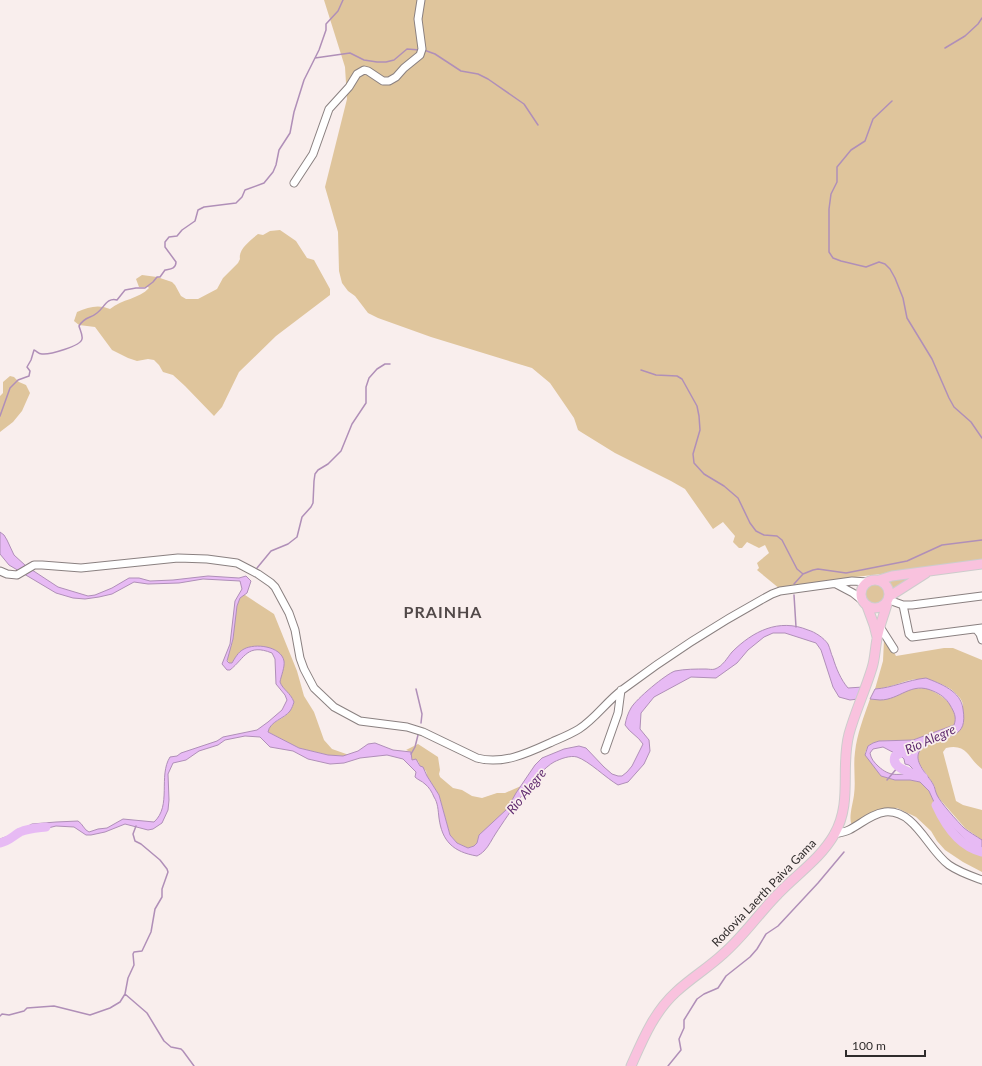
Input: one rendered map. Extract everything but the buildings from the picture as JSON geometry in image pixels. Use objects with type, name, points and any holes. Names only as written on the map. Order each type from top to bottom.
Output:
[{"type":"main road","points":[[928,572],[879,608],[865,604],[861,592],[862,588],[868,582],[892,576],[982,564]]},
{"type":"main road","points":[[879,580],[887,585],[889,589],[888,600]]},
{"type":"main road","name":"Rodovia Laerth Paiva Gama","points":[[631,1066],[647,1029],[660,1009],[675,992],[723,955],[746,931],[778,893],[812,862],[834,834],[843,812],[846,796],[846,755],[849,735],[868,680],[880,627],[888,600]]},
{"type":"main road","name":"Rodovia Laerth Paiva Gama","points":[[865,604],[874,625],[877,639]]},
{"type":"street","points":[[294,183],[314,154],[329,108],[349,87],[357,74],[364,70],[383,80],[389,81],[396,77],[407,64],[420,55],[422,49],[418,19],[421,0]]},
{"type":"street","points":[[0,571],[12,575],[21,574],[30,566],[42,565],[81,568],[178,558],[207,559],[237,563],[258,574],[275,587],[289,613],[295,630],[300,658],[304,669],[314,688],[334,707],[360,721],[407,727],[423,732],[466,753],[486,760],[498,761],[519,756],[571,734],[581,728],[621,690],[696,638],[772,594],[780,591],[852,581],[868,582]]},
{"type":"street","points":[[836,584],[853,593],[865,604]]},
{"type":"street","points":[[888,600],[904,605],[912,605],[982,596]]},
{"type":"street","points":[[904,605],[910,636],[912,637],[979,629],[982,640]]},
{"type":"street","points":[[880,627],[894,649]]},
{"type":"street","points":[[605,750],[618,713],[621,690]]},
{"type":"street","points":[[834,834],[848,830],[878,814],[893,812],[913,823],[936,853],[949,865],[967,875],[982,880]]},
{"type":"shaded area","points":[[324,0],[982,0],[982,560],[969,564],[855,577],[780,589],[757,570],[759,568],[757,563],[769,553],[765,545],[759,548],[747,542],[742,548],[739,548],[733,542],[735,536],[723,522],[713,529],[685,489],[615,453],[578,430],[574,418],[550,383],[532,368],[431,337],[368,313],[355,296],[348,291],[342,283],[339,271],[338,232],[325,187],[347,99],[345,67]]},
{"type":"shaded area","points":[[280,230],[296,241],[307,258],[314,260],[330,289],[330,295],[276,336],[239,372],[222,407],[214,416],[173,375],[163,372],[154,360],[148,359],[137,361],[128,358],[112,350],[95,327],[79,325],[74,321],[77,312],[94,307],[110,309],[145,292],[149,288],[139,287],[136,279],[142,275],[157,277],[172,282],[181,296],[186,299],[198,299],[217,289],[223,278],[238,263],[243,248],[252,239],[258,234],[263,235],[270,231]]},
{"type":"shaded area","points":[[10,376],[26,385],[30,393],[22,411],[13,422],[0,432],[0,396],[3,393],[3,382]]},
{"type":"shaded area","points":[[923,574],[893,593],[884,580]]},
{"type":"shaded area","points":[[876,582],[885,585],[888,594],[885,603],[876,606],[867,603],[864,594],[867,585]]},
{"type":"shaded area","points":[[243,595],[274,614],[297,671],[304,696],[314,712],[324,740],[332,749],[349,755],[328,755],[299,748],[268,732],[271,725],[287,714],[294,702],[279,682],[284,661],[262,646],[244,649],[238,654],[232,663],[229,663],[228,654],[233,639],[236,609]]},
{"type":"shaded area","points":[[887,639],[896,656],[944,648],[953,648],[982,660],[982,769],[967,753],[959,748],[946,748],[943,752],[956,801],[963,805],[982,810],[982,840],[965,828],[937,796],[934,785],[918,762],[918,753],[926,746],[955,735],[963,707],[961,700],[948,687],[931,680],[915,679],[884,688],[875,689],[883,661],[884,640]]},
{"type":"shaded area","points":[[926,688],[943,698],[952,707],[956,718],[954,725],[913,740],[879,741],[868,746],[865,753],[881,776],[895,780],[920,782],[929,791],[939,813],[973,848],[982,851],[982,872],[945,850],[931,831],[916,817],[897,808],[876,812],[852,825],[851,822],[855,790],[854,758],[856,745],[870,699],[883,699],[908,690]]},
{"type":"shaded area","points":[[418,744],[438,757],[440,777],[453,788],[462,790],[472,796],[482,798],[497,793],[505,793],[521,786],[507,809],[479,835],[477,843],[474,846],[468,848],[457,843],[450,835],[439,795],[427,776],[426,771],[420,766],[418,761],[412,760],[411,752],[406,750]]},
{"type":"water","points":[[0,532],[4,535],[14,555],[26,566],[58,587],[88,596],[95,595],[112,588],[129,578],[139,578],[150,581],[208,576],[239,578],[246,576],[251,581],[247,593],[240,598],[237,606],[233,639],[227,661],[232,663],[242,650],[254,646],[273,649],[282,656],[284,663],[280,682],[294,702],[290,711],[271,725],[268,732],[299,748],[328,755],[343,756],[358,751],[368,744],[375,743],[393,750],[411,752],[412,760],[416,759],[420,766],[423,767],[439,795],[450,835],[457,843],[468,848],[477,843],[479,835],[507,809],[535,765],[542,758],[564,749],[579,746],[586,748],[612,774],[622,776],[632,766],[643,744],[625,725],[627,716],[634,704],[658,682],[675,671],[718,668],[740,645],[749,638],[767,629],[787,625],[811,631],[816,634],[828,644],[839,674],[848,688],[863,687],[858,699],[850,700],[839,697],[833,687],[821,650],[816,643],[785,633],[773,633],[764,637],[748,650],[737,663],[716,678],[691,677],[654,697],[641,713],[640,729],[649,740],[650,751],[644,764],[628,782],[618,785],[587,762],[577,757],[568,757],[554,762],[547,767],[531,784],[487,847],[477,856],[461,852],[446,839],[441,826],[437,804],[432,793],[423,782],[415,777],[416,772],[403,759],[387,755],[360,758],[344,763],[330,764],[308,759],[293,751],[270,747],[260,737],[245,736],[225,740],[218,745],[199,751],[186,760],[173,763],[168,774],[168,810],[162,823],[153,829],[148,830],[125,824],[105,832],[86,835],[74,827],[56,826],[44,829],[32,828],[8,843],[0,844],[0,839],[32,824],[78,821],[89,832],[107,828],[123,819],[154,822],[162,808],[164,799],[165,773],[170,757],[177,756],[181,753],[217,741],[223,737],[257,730],[282,710],[287,700],[276,684],[275,659],[272,653],[264,650],[257,650],[247,653],[230,670],[227,670],[222,664],[230,644],[235,601],[242,589],[240,581],[203,579],[179,583],[148,584],[134,582],[112,594],[85,599],[73,598],[56,593],[9,565],[0,554]]},
{"type":"water","points":[[926,678],[944,686],[958,697],[961,703],[964,719],[963,726],[960,731],[924,746],[919,752],[918,760],[922,769],[934,785],[936,794],[945,807],[964,828],[982,840],[982,851],[973,848],[939,813],[929,791],[920,782],[895,780],[881,776],[865,755],[868,746],[873,743],[879,741],[913,740],[954,725],[955,715],[953,710],[945,698],[933,691],[918,688],[887,699],[870,699],[875,689]],"holes":[[[883,747],[902,757],[905,764],[909,765],[914,770],[914,773],[891,774],[883,770],[875,763],[870,753],[873,749]]]},
{"type":"waterway","points":[[0,416],[10,388],[18,380],[29,376],[30,371],[27,367],[34,350],[41,354],[46,354],[64,350],[80,342],[82,336],[79,326],[85,319],[97,313],[108,301],[114,299],[117,300],[125,290],[145,288],[157,277],[160,277],[165,270],[175,266],[176,262],[165,247],[165,242],[169,237],[177,236],[182,230],[195,221],[198,210],[204,207],[236,203],[242,197],[245,190],[264,183],[273,172],[279,150],[290,133],[294,112],[304,80],[319,50],[326,30],[326,24],[338,11],[343,0]]},
{"type":"waterway","points":[[945,48],[965,36],[978,24],[982,18]]},
{"type":"waterway","points":[[315,58],[350,53],[364,60],[386,62],[394,60],[407,49],[420,50]]},
{"type":"waterway","points":[[424,50],[435,54],[461,71],[478,74],[488,79],[524,104],[538,125]]},
{"type":"waterway","points":[[892,101],[873,119],[865,141],[851,150],[837,167],[837,182],[831,194],[829,209],[829,252],[833,258],[841,261],[866,267],[879,262],[885,264],[890,269],[903,298],[907,318],[932,359],[949,398],[954,407],[971,422],[982,438]]},
{"type":"waterway","points":[[257,568],[271,551],[288,544],[297,537],[302,517],[313,503],[315,474],[341,451],[352,424],[366,403],[366,387],[369,378],[377,369],[385,364],[390,364]]},
{"type":"waterway","points":[[641,370],[656,375],[677,376],[682,379],[697,406],[699,416],[700,430],[693,454],[694,463],[704,474],[724,486],[738,498],[750,523],[756,531],[764,535],[777,536],[782,540],[797,569],[803,574]]},
{"type":"waterway","points":[[794,584],[803,574],[813,570],[818,569],[846,573],[907,561],[942,545],[982,540]]},
{"type":"waterway","points":[[794,595],[796,627]]},
{"type":"waterway","points":[[416,689],[422,714],[421,723]]},
{"type":"waterway","points":[[411,754],[415,747],[418,735]]},
{"type":"waterway","name":"Rio Alegre","points":[[907,750],[895,756],[894,760],[896,764],[904,770],[923,777]]},
{"type":"waterway","points":[[887,780],[898,767]]},
{"type":"waterway","name":"Rio Alegre","points":[[936,805],[954,834],[967,845],[982,852]]},
{"type":"waterway","points":[[0,1016],[2,1014],[9,1015],[24,1011],[27,1008],[54,1006],[90,1015],[110,1008],[120,1002],[125,994],[128,978],[134,965],[133,954],[134,952],[142,951],[151,932],[155,909],[162,897],[162,889],[168,872],[160,860],[141,844],[135,841],[133,834],[136,826]]},
{"type":"waterway","points":[[0,843],[8,840],[20,832],[33,828],[46,827]]},
{"type":"waterway","points":[[668,1066],[681,1050],[679,1039],[684,1028],[684,1020],[697,999],[718,988],[726,976],[750,957],[766,934],[778,926],[818,883],[844,852]]},
{"type":"waterway","points":[[125,994],[147,1013],[164,1041],[171,1047],[181,1049],[194,1066]]},
{"type":"district","name":"PRAINHA","points":[[443,612]]}]
